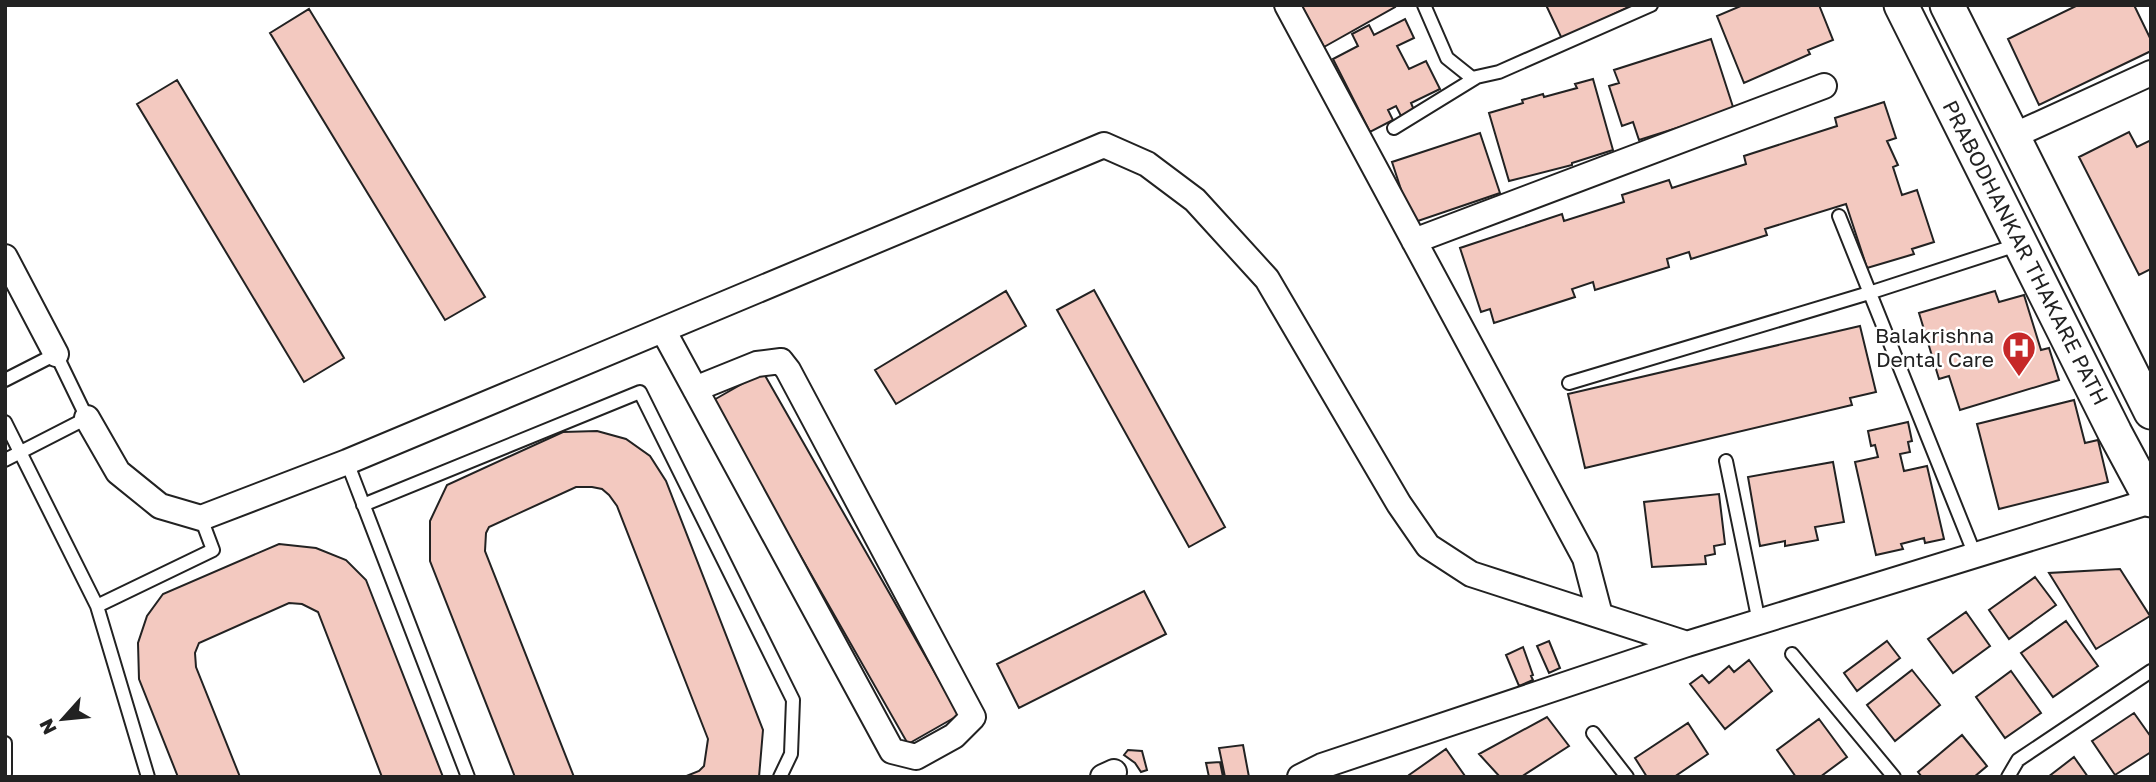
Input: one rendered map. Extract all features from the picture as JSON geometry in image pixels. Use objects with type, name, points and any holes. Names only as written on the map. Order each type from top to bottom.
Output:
[{"type":"main road","name":"PRABODHANKAR THAKARE PATH","points":[[1901,5],[2151,500]]},
{"type":"main road","name":"PRABODHANKAR THAKARE PATH","points":[[1947,5],[2151,412]]},
{"type":"street","points":[[1287,5],[1586,558],[1600,615]]},
{"type":"street","points":[[2013,136],[2151,73]]},
{"type":"street","points":[[1414,241],[1824,86]]},
{"type":"street","points":[[87,418],[118,472],[160,506],[201,518],[347,462],[1104,145],[1147,164],[1195,200],[1267,279],[1399,504],[1428,546],[1472,574],[1687,644]]},
{"type":"street","points":[[5,257],[56,354]]},
{"type":"street","points":[[663,330],[695,389],[892,751],[916,757],[954,736],[973,717],[788,370],[781,361],[757,364],[695,389]]},
{"type":"street","points":[[1300,777],[1322,766],[1687,644],[2151,500]]},
{"type":"lane","points":[[1424,5],[1447,58],[1472,78],[1499,72],[1651,5]]},
{"type":"lane","points":[[1394,128],[1477,77]]},
{"type":"lane","points":[[1839,216],[1975,555]]},
{"type":"lane","points":[[1569,383],[1869,293],[2021,244]]},
{"type":"lane","points":[[5,380],[56,354],[87,418],[5,460]]},
{"type":"lane","points":[[363,505],[640,392],[793,700],[791,754],[780,777]]},
{"type":"lane","points":[[5,422],[97,607],[148,777]]},
{"type":"lane","points":[[1726,461],[1759,622]]},
{"type":"lane","points":[[347,462],[468,777]]},
{"type":"lane","points":[[97,607],[213,550],[201,518]]},
{"type":"lane","points":[[1792,654],[1894,777]]},
{"type":"lane","points":[[2008,777],[2018,760],[2151,671]]},
{"type":"lane","points":[[1593,733],[1627,777]]},
{"type":"lane","points":[[5,743],[5,774]]},
{"type":"building","points":[[1301,5],[1394,5],[1395,7],[1324,47]]},
{"type":"building","points":[[1546,5],[1633,5],[1562,39]]},
{"type":"building","points":[[1743,5],[1819,5],[1833,40],[1808,50],[1810,54],[1744,83],[1717,16]]},
{"type":"building","points":[[2078,5],[2134,5],[2151,40],[2151,51],[2039,105],[2008,39]]},
{"type":"building","points":[[309,9],[485,297],[445,320],[270,33]]},
{"type":"building","points":[[1405,19],[1414,38],[1397,46],[1409,69],[1426,61],[1440,89],[1411,103],[1414,110],[1401,116],[1396,106],[1388,110],[1393,120],[1370,132],[1333,59],[1358,46],[1352,34],[1369,25],[1374,35]]},
{"type":"building","points":[[1711,39],[1734,110],[1639,140],[1633,122],[1622,126],[1609,86],[1619,83],[1614,70]]},
{"type":"building","points":[[1593,79],[1613,150],[1572,165],[1509,181],[1489,113],[1543,94],[1544,97],[1577,88],[1575,84]]},
{"type":"building","points":[[177,80],[344,358],[304,382],[137,104]]},
{"type":"building","points":[[1884,102],[1896,138],[1887,141],[1898,165],[1893,167],[1902,195],[1917,190],[1934,242],[1912,249],[1914,254],[1867,268],[1846,204],[1765,229],[1767,235],[1691,259],[1689,252],[1667,259],[1669,267],[1595,290],[1593,282],[1572,289],[1575,297],[1494,323],[1490,309],[1481,312],[1460,248],[1562,214],[1564,221],[1624,202],[1622,195],[1669,180],[1672,188],[1746,164],[1744,156],[1837,126],[1835,118]]},
{"type":"building","points":[[2129,132],[2137,147],[2151,140],[2151,269],[2139,275],[2079,157]]},
{"type":"building","points":[[1480,133],[1500,193],[1412,223],[1392,162]]},
{"type":"building","points":[[1094,290],[1225,527],[1189,547],[1057,310]]},
{"type":"building","points":[[1006,291],[1026,326],[896,404],[875,370]]},
{"type":"building","points":[[1995,291],[1999,302],[2024,295],[2041,350],[2049,348],[2059,380],[1960,410],[1949,376],[1939,379],[1919,313]]},
{"type":"building","points":[[1860,326],[1876,392],[1850,398],[1852,405],[1585,468],[1568,394]]},
{"type":"building","points":[[763,372],[959,715],[908,744],[712,401]]},
{"type":"building","points":[[2074,400],[2085,443],[2098,440],[2108,482],[1999,509],[1977,424]]},
{"type":"building","points":[[1908,422],[1912,441],[1908,442],[1910,452],[1900,454],[1904,471],[1927,466],[1944,539],[1925,543],[1924,538],[1901,544],[1903,549],[1876,555],[1855,462],[1878,457],[1875,445],[1871,446],[1868,431]]},
{"type":"building","points":[[597,431],[626,439],[650,456],[666,481],[763,730],[759,777],[684,777],[704,766],[708,739],[617,506],[602,489],[576,487],[489,527],[486,533],[485,551],[574,777],[515,777],[430,561],[430,521],[447,485],[563,432]]},
{"type":"building","points":[[1833,462],[1844,522],[1815,527],[1818,540],[1785,546],[1785,541],[1760,546],[1748,477]]},
{"type":"building","points":[[1719,494],[1725,544],[1714,546],[1715,554],[1705,556],[1706,564],[1652,567],[1644,502]]},
{"type":"building","points":[[279,544],[316,548],[346,560],[366,580],[443,777],[382,777],[318,612],[302,604],[289,603],[199,643],[195,653],[196,667],[240,777],[178,777],[139,679],[138,643],[147,616],[163,594]]},
{"type":"building","points":[[2120,569],[2150,616],[2096,649],[2049,573]]},
{"type":"building","points":[[2035,577],[2056,605],[2009,639],[1989,610]]},
{"type":"building","points":[[1144,591],[1166,634],[1019,708],[997,664]]},
{"type":"building","points":[[1966,612],[1990,646],[1953,673],[1928,639]]},
{"type":"building","points":[[2066,621],[2098,666],[2053,697],[2021,653]]},
{"type":"building","points":[[1549,641],[1560,668],[1549,673],[1537,646]]},
{"type":"building","points":[[1887,641],[1900,658],[1857,691],[1844,673]]},
{"type":"building","points":[[1523,647],[1533,680],[1519,686],[1506,655]]},
{"type":"building","points":[[1749,660],[1772,691],[1725,729],[1690,684],[1702,675],[1709,683],[1729,666],[1734,672]]},
{"type":"building","points":[[1912,670],[1940,705],[1895,741],[1867,705]]},
{"type":"building","points":[[2011,671],[2041,713],[2005,738],[1976,697]]},
{"type":"building","points":[[2134,713],[2151,737],[2151,752],[2115,775],[2092,741]]},
{"type":"building","points":[[1547,717],[1569,746],[1521,777],[1500,777],[1479,754]]},
{"type":"building","points":[[1819,719],[1847,757],[1820,777],[1796,777],[1777,750]]},
{"type":"building","points":[[1688,723],[1708,754],[1674,777],[1647,777],[1635,758]]},
{"type":"building","points":[[1962,735],[1987,766],[1974,777],[1922,777],[1918,772]]},
{"type":"building","points":[[1243,745],[1249,777],[1225,777],[1219,748]]},
{"type":"building","points":[[1446,749],[1465,776],[1410,777],[1409,775]]},
{"type":"building","points":[[1128,750],[1142,751],[1147,770],[1141,772],[1135,763],[1124,755]]},
{"type":"building","points":[[2074,757],[2088,777],[2048,777]]},
{"type":"building","points":[[1220,762],[1223,777],[1209,777],[1206,763]]},
{"type":"place","name":"Balakrishna Dental Care","points":[[2019,378]]}]
